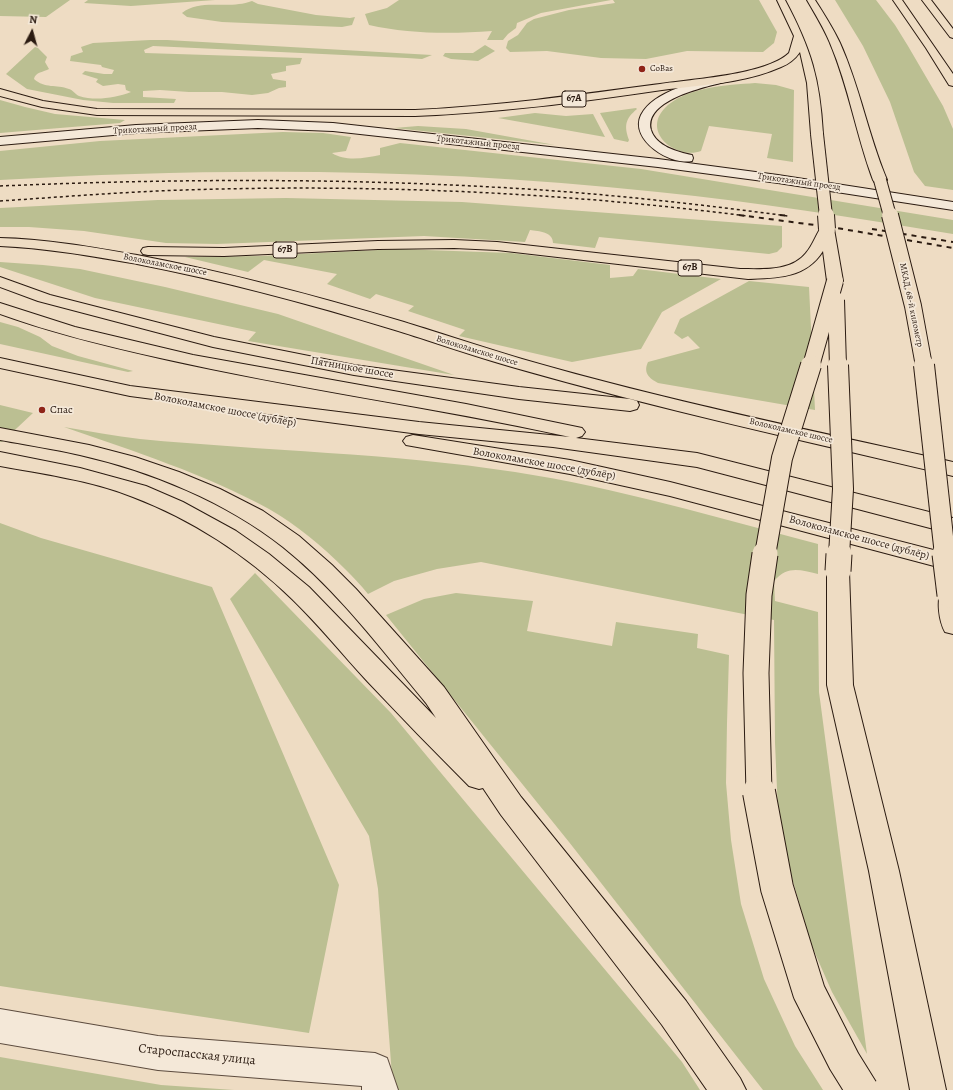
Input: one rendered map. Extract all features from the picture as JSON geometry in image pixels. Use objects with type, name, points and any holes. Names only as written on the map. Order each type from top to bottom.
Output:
[{"type":"main road","points":[[781,0],[809,66],[815,97],[817,134],[827,229],[835,281],[843,489],[838,571],[840,685],[884,871],[928,1090]]},
{"type":"main road","name":"МКАД, 68-й километр","points":[[811,0],[835,44],[854,100],[874,167],[880,180],[900,251],[917,324],[930,411],[936,486],[953,625]]},
{"type":"main road","points":[[897,0],[931,48],[953,83]]},
{"type":"main road","points":[[926,0],[953,35]]},
{"type":"main road","name":"67A","points":[[322,113],[474,110],[624,93],[732,77],[759,71],[782,63],[792,57],[796,48],[798,37]]},
{"type":"main road","points":[[732,77],[697,86],[658,103],[646,118],[643,126],[647,137],[664,150],[694,160],[778,179]]},
{"type":"main road","points":[[0,92],[42,104],[98,112],[322,113]]},
{"type":"main road","points":[[112,131],[125,128],[134,122],[136,118],[121,112]]},
{"type":"main road","points":[[136,129],[214,121],[322,113]]},
{"type":"main road","name":"Трикотажный проезд","points":[[0,141],[136,129],[258,124],[333,126],[601,156],[778,179],[953,206]]},
{"type":"main road","name":"67B","points":[[37,244],[146,251],[224,252],[419,244],[497,246],[740,274],[759,274],[783,271],[802,266],[809,260],[827,229]]},
{"type":"main road","name":"Волоколамское шоссе","points":[[0,242],[37,244],[126,257],[242,282],[385,322],[516,363],[713,414],[953,469]]},
{"type":"main road","points":[[835,281],[818,344],[782,458],[769,528],[759,595],[756,657],[759,783],[777,888],[809,992],[844,1062],[862,1090]]},
{"type":"main road","name":"Пятницкое шоссе","points":[[0,282],[44,298],[214,342],[354,370],[520,393],[713,414]]},
{"type":"main road","name":"Пятницкое шоссе","points":[[0,308],[91,337],[182,358],[280,378],[490,414],[697,460]]},
{"type":"main road","points":[[0,363],[130,391],[411,427],[552,441],[697,460],[953,526]]},
{"type":"main road","name":"Волоколамское шоссе (дублёр)","points":[[130,391],[218,410],[570,467],[670,489],[953,563]]},
{"type":"main road","points":[[10,436],[82,449],[128,462],[172,477],[214,494],[255,516],[291,542],[324,571],[348,595],[435,695],[511,806],[674,1013],[728,1090]]},
{"type":"main road","points":[[0,459],[81,474],[117,484],[156,498],[194,516],[232,539],[292,584],[414,714],[511,806]]},
{"type":"main road","name":"Староспасская улица","points":[[0,1026],[158,1053],[375,1070],[380,1090]]},
{"type":"green space","points":[[0,0],[70,0],[46,17],[0,16]]},
{"type":"green space","points":[[88,0],[215,0],[131,6],[84,3]]},
{"type":"green space","points":[[399,0],[611,0],[541,13],[517,23],[516,28],[503,40],[487,40],[492,31],[461,33],[415,32],[369,25],[365,14],[387,8]]},
{"type":"green space","points":[[613,0],[759,0],[777,32],[774,43],[763,52],[687,51],[646,59],[601,58],[547,51],[510,52],[506,48],[508,41],[518,35],[527,23],[534,19],[569,10],[615,3]]},
{"type":"green space","points":[[835,0],[876,0],[895,25],[943,106],[953,129],[953,190],[925,186],[914,172],[890,102],[863,46]]},
{"type":"green space","points":[[252,1],[258,4],[316,15],[350,18],[355,17],[352,25],[342,27],[222,22],[187,17],[182,13],[188,9],[202,5],[232,5]]},
{"type":"green space","points":[[150,40],[432,55],[422,59],[153,46],[144,50],[145,53],[302,58],[300,64],[286,66],[286,71],[271,74],[273,79],[286,81],[286,87],[279,88],[268,93],[252,95],[222,92],[160,90],[143,91],[143,97],[176,99],[174,103],[113,103],[83,100],[27,89],[6,74],[35,47],[47,57],[45,62],[49,69],[36,75],[34,79],[38,82],[72,90],[79,96],[85,98],[98,99],[118,96],[131,92],[126,90],[125,85],[118,84],[103,86],[96,82],[98,79],[82,74],[85,71],[112,74],[114,70],[102,67],[101,65],[70,61],[71,56],[83,52],[81,47],[93,43]]},
{"type":"green space","points":[[485,45],[495,51],[478,61],[451,59],[443,56],[445,53],[473,53]]},
{"type":"green space","points":[[755,83],[776,85],[794,90],[793,162],[767,158],[772,134],[709,126],[701,151],[692,153],[682,152],[673,148],[665,142],[660,135],[657,127],[658,118],[664,109],[683,96],[706,88]]},
{"type":"green space","points":[[0,100],[55,114],[125,120],[120,123],[0,133]]},
{"type":"green space","points":[[637,109],[630,116],[626,127],[629,140],[628,142],[614,139],[600,113]]},
{"type":"green space","points":[[535,113],[566,116],[593,114],[605,137],[498,118]]},
{"type":"green space","points":[[418,126],[466,129],[555,145],[394,128]]},
{"type":"green space","points":[[283,132],[323,133],[351,137],[346,151],[332,153],[343,158],[362,158],[380,155],[380,148],[400,143],[641,169],[953,220],[953,234],[806,211],[695,196],[576,184],[494,178],[412,174],[247,172],[165,173],[0,180],[0,151],[100,141]]},
{"type":"green space","points":[[286,198],[462,202],[782,226],[782,247],[777,252],[769,254],[599,237],[595,248],[553,243],[551,236],[548,234],[530,230],[525,242],[424,236],[217,244],[166,243],[84,231],[29,227],[0,227],[0,208],[158,200]]},
{"type":"green space","points":[[397,249],[511,253],[610,265],[610,278],[633,276],[638,269],[721,279],[662,312],[641,349],[572,362],[459,336],[465,330],[408,311],[414,306],[376,294],[370,299],[327,284],[337,274],[264,260],[248,272],[185,257],[262,256]]},
{"type":"green space","points":[[0,262],[80,269],[165,287],[278,314],[454,375],[248,341],[256,332],[95,298],[0,267]]},
{"type":"green space","points":[[749,281],[809,287],[815,410],[658,383],[648,375],[646,369],[648,362],[700,348],[688,336],[682,339],[674,333],[680,319]]},
{"type":"green space","points":[[0,322],[18,327],[40,337],[52,346],[78,356],[133,371],[128,372],[0,344]]},
{"type":"green space","points":[[0,405],[33,413],[2,442],[0,442]]},
{"type":"green space","points":[[64,427],[140,439],[375,456],[515,472],[592,486],[630,495],[818,544],[818,574],[794,570],[779,576],[774,581],[775,601],[818,612],[819,692],[867,1054],[832,992],[811,944],[790,871],[778,812],[775,743],[774,620],[481,562],[437,569],[394,581],[368,594],[337,561],[319,545],[300,529],[269,509],[245,496],[194,474]]},
{"type":"green space","points":[[0,523],[41,538],[212,587],[339,885],[309,1033],[0,986]]},
{"type":"green space","points":[[255,573],[391,713],[682,1062],[700,1090],[395,1090],[392,1076],[378,889],[369,836],[230,599]]},
{"type":"green space","points":[[456,593],[533,601],[527,631],[612,646],[616,622],[698,634],[697,648],[729,655],[726,783],[731,840],[741,904],[764,979],[795,1046],[823,1090],[763,1090],[569,842],[386,615],[424,599]]},
{"type":"green space","points":[[0,1057],[161,1085],[234,1090],[0,1090]]},
{"type":"railway","points":[[0,186],[246,180],[430,184],[529,189],[603,195],[677,202],[781,215]]},
{"type":"railway","points":[[0,201],[184,190],[254,188],[395,189],[607,201],[744,216]]},
{"type":"railway","points":[[739,215],[744,216]]},
{"type":"railway","points":[[781,215],[789,216]]},
{"type":"railway","points":[[781,215],[788,216]]},
{"type":"railway","points":[[744,216],[837,228],[953,248]]},
{"type":"railway","points":[[872,229],[953,242]]},
{"type":"place","name":"CoBas","points":[[642,69]]},
{"type":"place","name":"Спас","points":[[42,410]]}]
